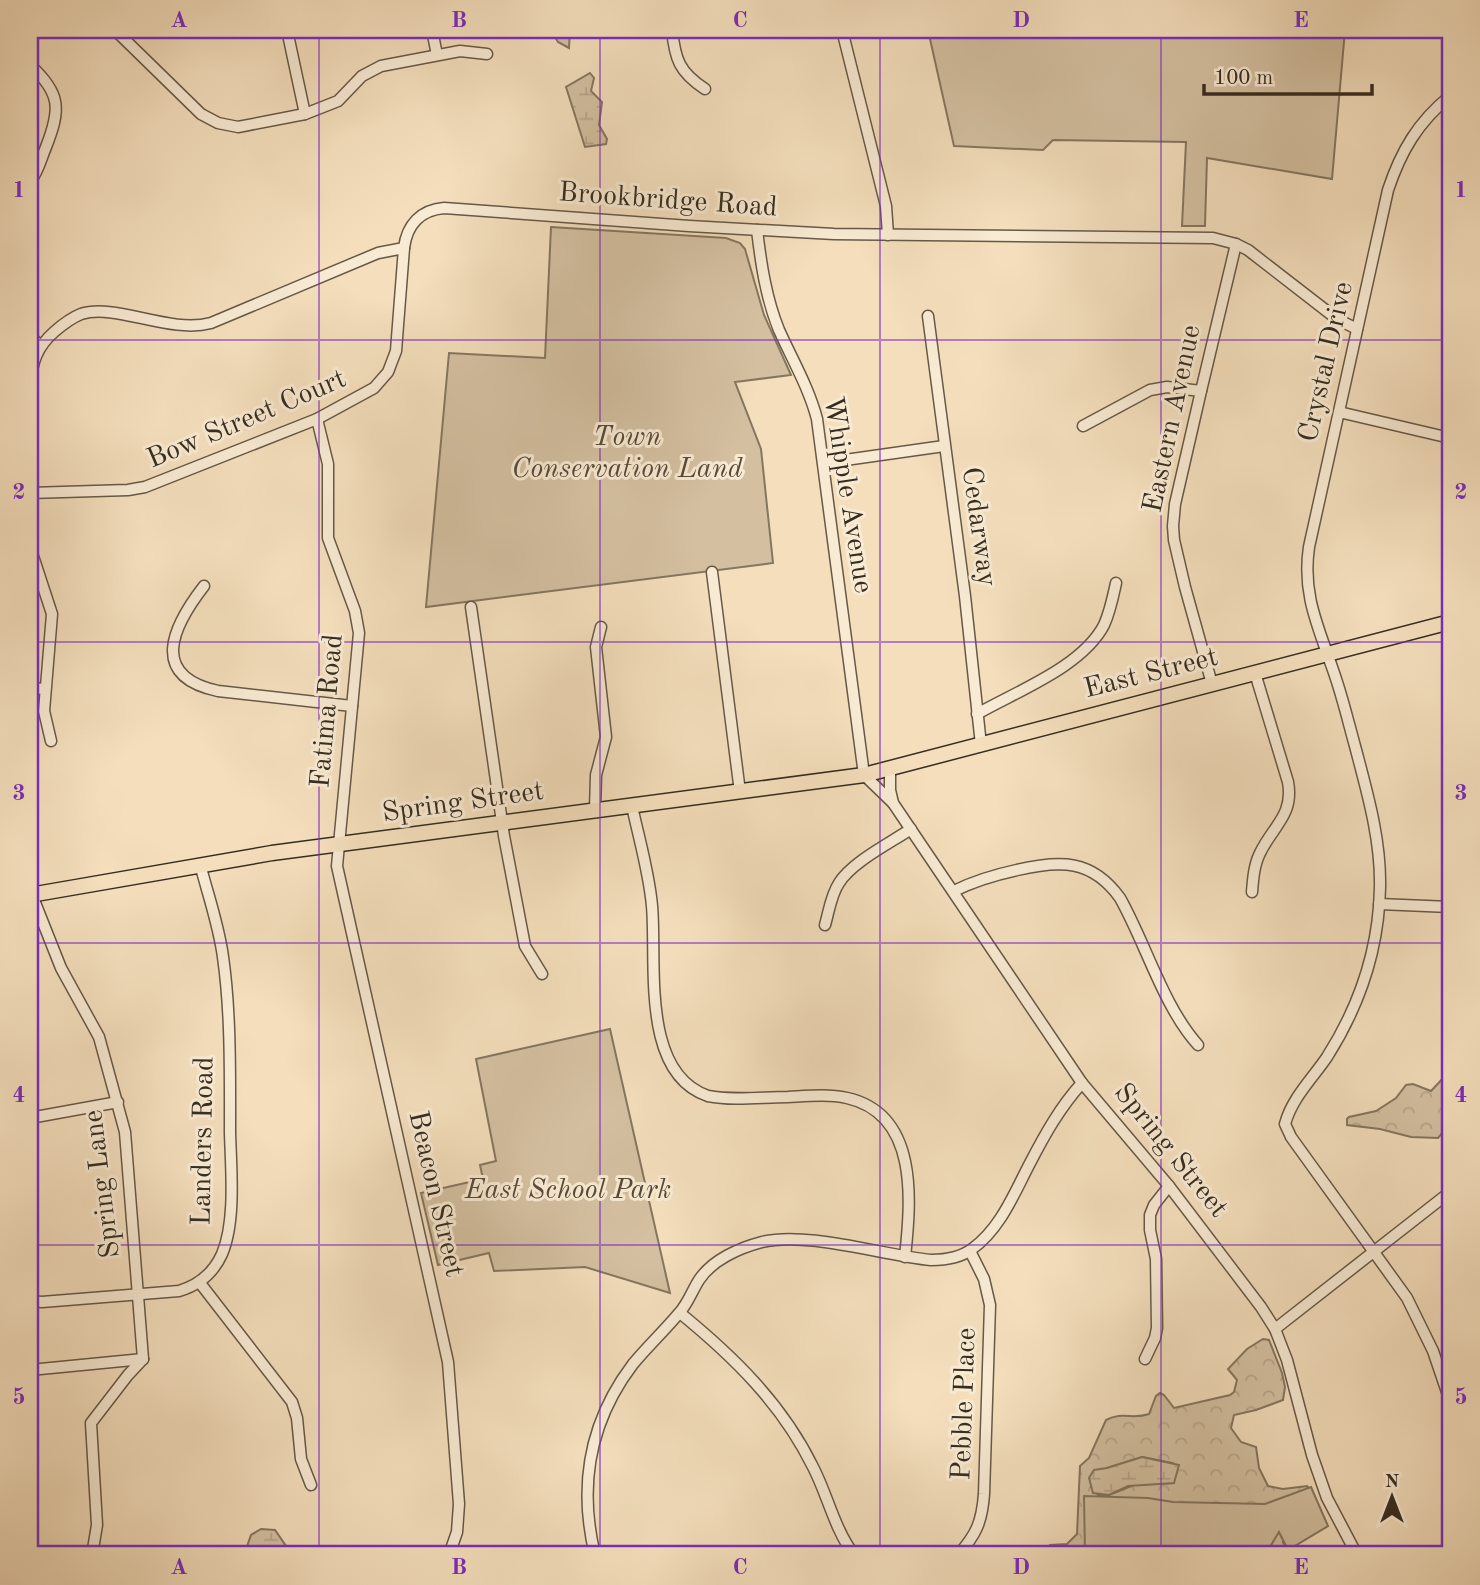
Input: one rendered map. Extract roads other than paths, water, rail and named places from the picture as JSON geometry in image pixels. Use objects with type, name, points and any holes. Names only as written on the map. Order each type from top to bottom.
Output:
[{"type":"main road","name":"East Street","points":[[864,775],[1450,622]]},
{"type":"main road","name":"Spring Street","points":[[31,895],[200,864],[864,775]]},
{"type":"street","points":[[115,30],[196,109],[212,121],[244,127],[305,114],[338,101],[362,76],[375,68],[460,51],[487,54]]},
{"type":"street","points":[[287,30],[305,114]]},
{"type":"street","points":[[432,30],[437,55]]},
{"type":"street","points":[[672,30],[675,52],[683,71],[705,89]]},
{"type":"street","points":[[842,30],[886,206],[888,235]]},
{"type":"street","points":[[30,65],[52,90],[57,116],[30,182]]},
{"type":"street","name":"Crystal Drive","points":[[1374,1251],[1286,1127],[1292,1107],[1328,1055],[1353,1010],[1373,950],[1379,904],[1378,855],[1372,813],[1347,717],[1308,596],[1306,569],[1311,534],[1388,190],[1398,162],[1418,127],[1450,96]]},
{"type":"street","name":"Brookbridge Road","points":[[404,248],[408,231],[415,220],[428,211],[444,208],[757,230],[888,235],[1199,236],[1236,244],[1337,319],[1357,329]]},
{"type":"street","name":"Whipple Avenue","points":[[757,230],[771,304],[779,329],[812,403],[824,463],[864,775]]},
{"type":"street","name":"Eastern Avenue","points":[[1212,684],[1173,535],[1175,504],[1236,244]]},
{"type":"street","points":[[30,385],[33,362],[40,346],[71,319],[91,312],[184,326],[211,323],[379,253],[404,248]]},
{"type":"street","name":"Bow Street Court","points":[[30,493],[141,489],[317,419],[370,392],[382,381],[391,367],[397,346],[404,248]]},
{"type":"street","name":"Cedarway","points":[[928,316],[965,596],[981,745]]},
{"type":"street","points":[[30,335],[40,346]]},
{"type":"street","points":[[1083,425],[1150,390],[1167,387],[1201,391]]},
{"type":"street","points":[[1339,412],[1450,438]]},
{"type":"street","name":"Fatima Road","points":[[317,419],[328,464],[327,538],[358,624],[358,651],[338,845]]},
{"type":"street","points":[[30,435],[32,553],[52,614],[44,715],[51,741]]},
{"type":"street","points":[[824,463],[944,446]]},
{"type":"street","points":[[712,572],[740,792]]},
{"type":"street","points":[[977,714],[1049,675],[1083,650],[1104,624],[1113,600],[1115,583]]},
{"type":"street","points":[[204,586],[182,618],[173,640],[176,666],[187,679],[199,686],[218,691],[352,706]]},
{"type":"street","points":[[471,607],[501,822],[526,946],[542,974]]},
{"type":"street","points":[[595,810],[596,775],[606,737],[596,649],[601,627]]},
{"type":"street","points":[[1252,892],[1260,853],[1284,816],[1290,800],[1288,782],[1255,673]]},
{"type":"street","points":[[30,688],[46,689]]},
{"type":"street","name":"Spring Street","points":[[890,769],[893,803]]},
{"type":"street","name":"Spring Street","points":[[864,775],[893,803],[1082,1083],[1169,1186],[1245,1285],[1275,1329],[1291,1372],[1320,1479],[1337,1519],[1357,1555]]},
{"type":"street","points":[[632,806],[651,904],[655,1011],[660,1034],[675,1070],[689,1086],[714,1097],[840,1097],[859,1101],[876,1111],[895,1132],[906,1160],[905,1257]]},
{"type":"street","points":[[825,925],[835,891],[846,874],[911,829]]},
{"type":"street","name":"Beacon Street","points":[[338,845],[337,868],[448,1362],[459,1504],[457,1532],[449,1555]]},
{"type":"street","name":"Landers Road","points":[[200,864],[223,960],[231,1165],[229,1220],[225,1244],[216,1266],[200,1283]]},
{"type":"street","points":[[954,891],[982,878],[1047,864],[1073,865],[1096,874],[1110,885],[1120,898],[1170,1000],[1190,1037],[1198,1045]]},
{"type":"street","name":"Spring Lane","points":[[31,895],[61,968],[97,1032],[118,1102],[125,1132],[143,1359]]},
{"type":"street","points":[[1379,904],[1450,907]]},
{"type":"street","points":[[594,1555],[587,1518],[586,1489],[596,1434],[622,1379],[655,1338],[680,1313],[698,1281],[710,1268],[736,1251],[775,1240],[804,1240],[905,1257],[940,1260],[970,1251],[1000,1219],[1050,1127],[1082,1083]]},
{"type":"street","points":[[30,1118],[118,1102]]},
{"type":"street","points":[[1145,1359],[1157,1328],[1156,1259],[1150,1215],[1154,1205],[1169,1186]]},
{"type":"street","points":[[1275,1329],[1450,1192]]},
{"type":"street","name":"Pebble Place","points":[[958,1555],[977,1531],[983,1511],[984,1494],[990,1305],[984,1279],[970,1251]]},
{"type":"street","points":[[1374,1251],[1419,1319],[1450,1401]]},
{"type":"street","points":[[30,1301],[169,1294],[200,1283],[292,1402],[297,1418],[301,1459],[311,1485]]},
{"type":"street","points":[[680,1313],[744,1370],[784,1417],[813,1467],[838,1529],[854,1555]]},
{"type":"street","points":[[30,1370],[143,1359]]},
{"type":"street","points":[[92,1555],[97,1525],[91,1423],[143,1359]]},
{"type":"park label","name":"Town Conservation Land","points":[[627,454]]},
{"type":"park label","name":"East School Park","points":[[568,1191]]}]
